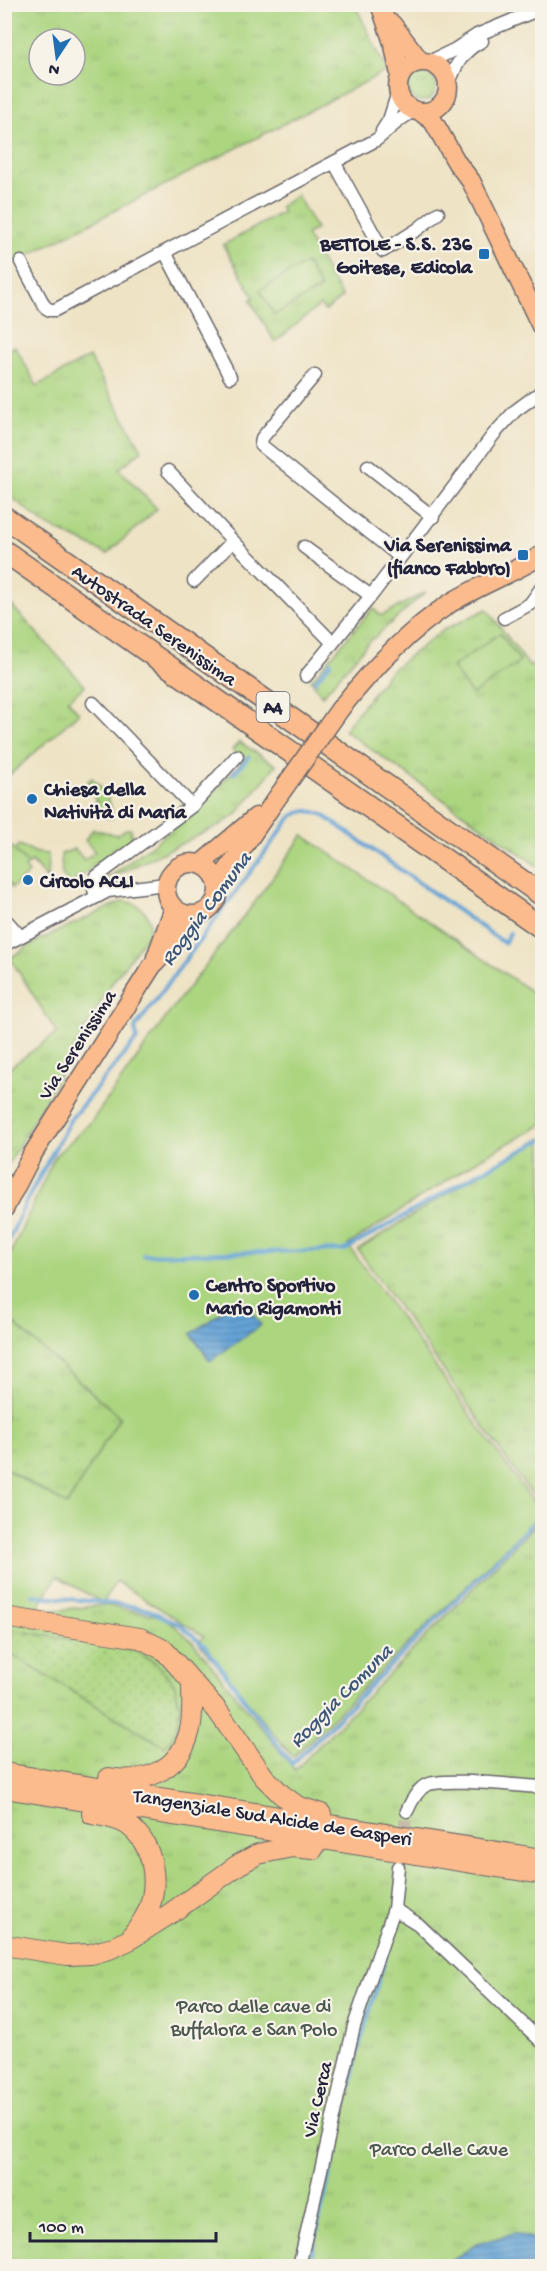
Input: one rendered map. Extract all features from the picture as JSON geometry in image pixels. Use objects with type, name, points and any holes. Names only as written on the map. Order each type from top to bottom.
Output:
[{"type":"highway","name":"Autostrada Serenissima","points":[[4,518],[543,895]]},
{"type":"highway","name":"Autostrada Serenissima","points":[[4,551],[543,928]]},
{"type":"highway","points":[[4,1617],[140,1638],[164,1650],[217,1710],[264,1776],[281,1794],[297,1806],[323,1814],[407,1829],[440,1842]]},
{"type":"highway","points":[[4,1764],[131,1780],[158,1774],[175,1758],[186,1741],[192,1713],[192,1682]]},
{"type":"highway","name":"Tangenziale Sud Alcide de Gasperi","points":[[4,1773],[543,1859]]},
{"type":"highway","name":"Tangenziale Sud Alcide de Gasperi","points":[[4,1788],[543,1874]]},
{"type":"highway","points":[[4,1800],[109,1817],[127,1824],[135,1833],[148,1852],[154,1881],[146,1916],[127,1941]]},
{"type":"highway","points":[[4,1945],[75,1955],[91,1954],[127,1941],[238,1865],[258,1854],[275,1849],[292,1847],[387,1861],[425,1856]]},
{"type":"main road","points":[[471,181],[457,163],[432,121],[403,104],[397,56],[380,4],[405,42],[425,62],[442,71],[450,129],[471,181],[543,328]]},
{"type":"main road","points":[[399,84],[411,64],[425,62]]},
{"type":"main road","points":[[418,112],[434,110],[446,94]]},
{"type":"main road","name":"Via Serenissima","points":[[4,1209],[32,1155],[152,966],[179,937],[194,915],[201,914],[213,905],[217,899],[218,884],[272,804],[361,683],[417,628],[476,588],[538,561]]},
{"type":"main road","name":"Via Serenissima","points":[[166,884],[175,869],[183,864],[201,864],[272,804]]},
{"type":"main road","points":[[201,864],[209,868],[218,884]]},
{"type":"main road","points":[[166,884],[166,893],[174,908],[194,915]]},
{"type":"main road","name":"Via Serenissima","points":[[152,966],[174,908]]},
{"type":"street","points":[[425,62],[454,50],[477,34],[543,8]]},
{"type":"street","points":[[446,94],[454,69],[465,52],[508,23]]},
{"type":"street","points":[[379,137],[389,120],[399,84]]},
{"type":"street","points":[[21,262],[45,307],[53,310],[334,162],[418,112]]},
{"type":"street","points":[[334,162],[383,251],[438,213]]},
{"type":"street","points":[[165,252],[230,377]]},
{"type":"street","points":[[315,375],[262,438],[261,445],[400,557]]},
{"type":"street","points":[[306,676],[372,596],[502,425],[523,404],[543,391]]},
{"type":"street","points":[[368,466],[432,517]]},
{"type":"street","points":[[168,471],[333,644]]},
{"type":"street","points":[[194,582],[233,541]]},
{"type":"street","points":[[304,547],[372,596]]},
{"type":"street","points":[[504,618],[530,603],[543,587]]},
{"type":"street","points":[[93,703],[192,806]]},
{"type":"street","points":[[96,897],[94,889],[96,877],[192,806],[237,756]]},
{"type":"street","points":[[4,945],[108,891],[166,884]]},
{"type":"street","points":[[4,918],[20,936]]},
{"type":"street","points":[[407,1811],[413,1798],[426,1785],[450,1782],[543,1787]]},
{"type":"street","name":"Via Cerca","points":[[299,2266],[354,2026],[394,1909],[398,1867]]},
{"type":"street","points":[[394,1909],[417,1924],[543,2042]]},
{"type":"green space","points":[[5,5],[355,5],[387,71],[5,267]]},
{"type":"green space","points":[[422,73],[432,77],[436,87],[432,97],[422,101],[412,97],[408,87],[412,77]]},
{"type":"green space","points":[[297,195],[316,229],[306,235],[342,297],[325,311],[320,305],[275,342],[250,300],[254,297],[223,245],[283,212],[280,207]]},
{"type":"green space","points":[[306,263],[321,288],[274,315],[260,290]]},
{"type":"green space","points":[[15,346],[37,386],[89,357],[142,450],[119,469],[157,509],[107,554],[45,524],[5,492],[5,352]]},
{"type":"green space","points":[[426,592],[367,644],[322,696],[311,680],[373,608],[381,616]]},
{"type":"green space","points":[[5,598],[85,686],[68,700],[79,713],[5,779]]},
{"type":"green space","points":[[487,609],[529,666],[542,661],[542,869],[344,730],[389,672],[443,630]]},
{"type":"green space","points":[[500,633],[520,661],[472,695],[452,667]]},
{"type":"green space","points":[[239,742],[276,765],[236,815],[106,880],[197,810],[244,759],[232,750]]},
{"type":"green space","points":[[92,778],[111,806],[112,818],[96,814],[96,801],[88,781]]},
{"type":"green space","points":[[93,829],[117,835],[126,829],[131,829],[133,839],[69,885],[62,874],[61,854],[75,849],[84,860],[95,852],[85,840]]},
{"type":"green space","name":"Centro Sportivo Mario Rigamonti","points":[[303,835],[542,999],[542,1125],[481,1158],[348,1245],[541,1513],[293,1757],[199,1643],[204,1636],[116,1581],[103,1603],[57,1576],[36,1610],[5,1606],[4,1468],[67,1505],[120,1417],[5,1316],[5,1266],[55,1156],[91,1122],[175,1005],[255,902]]},
{"type":"green space","points":[[5,840],[28,865],[25,868],[29,873],[12,888],[5,879]]},
{"type":"green space","points":[[19,845],[37,853],[48,854],[47,879],[32,862],[28,865],[13,850]]},
{"type":"green space","points":[[123,901],[135,904],[148,916],[150,927],[148,934],[109,987],[5,1170],[5,1071],[57,1033],[10,958],[39,940]]},
{"type":"green space","points":[[542,1138],[542,1509],[358,1250],[467,1181]]},
{"type":"green space","points":[[5,1316],[120,1417],[67,1505],[5,1468]]},
{"type":"green space","name":"Parco delle cave di Buffalora e San Polo","points":[[542,1518],[542,2266],[5,2266],[5,1608],[38,1612],[105,1605],[165,1617],[194,1643],[295,1770]]},
{"type":"green space","points":[[5,1629],[133,1650],[156,1663],[174,1683],[180,1706],[177,1730],[165,1747],[5,1651]]},
{"type":"water","points":[[241,1298],[261,1325],[210,1361],[191,1334]]},
{"type":"water","points":[[514,2233],[542,2241],[542,2266],[445,2266],[474,2245]]},
{"type":"waterway","points":[[315,681],[331,662]]},
{"type":"waterway","points":[[233,774],[249,757]]},
{"type":"waterway","name":"Roggia Comuna","points":[[7,1244],[26,1202],[70,1120],[137,1039],[135,1028],[291,817],[307,811],[323,815],[504,943],[510,933]]},
{"type":"waterway","name":"Roggia Comuna","points":[[143,1255],[345,1250],[477,1174],[542,1140]]},
{"type":"waterway","name":"Roggia Comuna","points":[[32,1595],[125,1605],[149,1610],[181,1625],[205,1646],[292,1764],[542,1514]]},
{"type":"waterway","name":"Roggia Comuna","points":[[309,2266],[358,2051],[393,1930]]},
{"type":"tunnel","points":[[398,1867],[407,1811]]},
{"type":"place","name":"BETTOLE - S.S. 236 Goitese, Edicola","points":[[484,254]]},
{"type":"place","name":"Via Serenissima (fianco Fabbro)","points":[[523,555]]},
{"type":"place","name":"Chiesa della Natività di Maria","points":[[32,799]]},
{"type":"place","name":"Circolo ACLI","points":[[28,880]]},
{"type":"place","name":"Centro Sportivo Mario Rigamonti","points":[[194,1295]]},
{"type":"park label","name":"Parco delle Cave","points":[[439,2148]]}]
